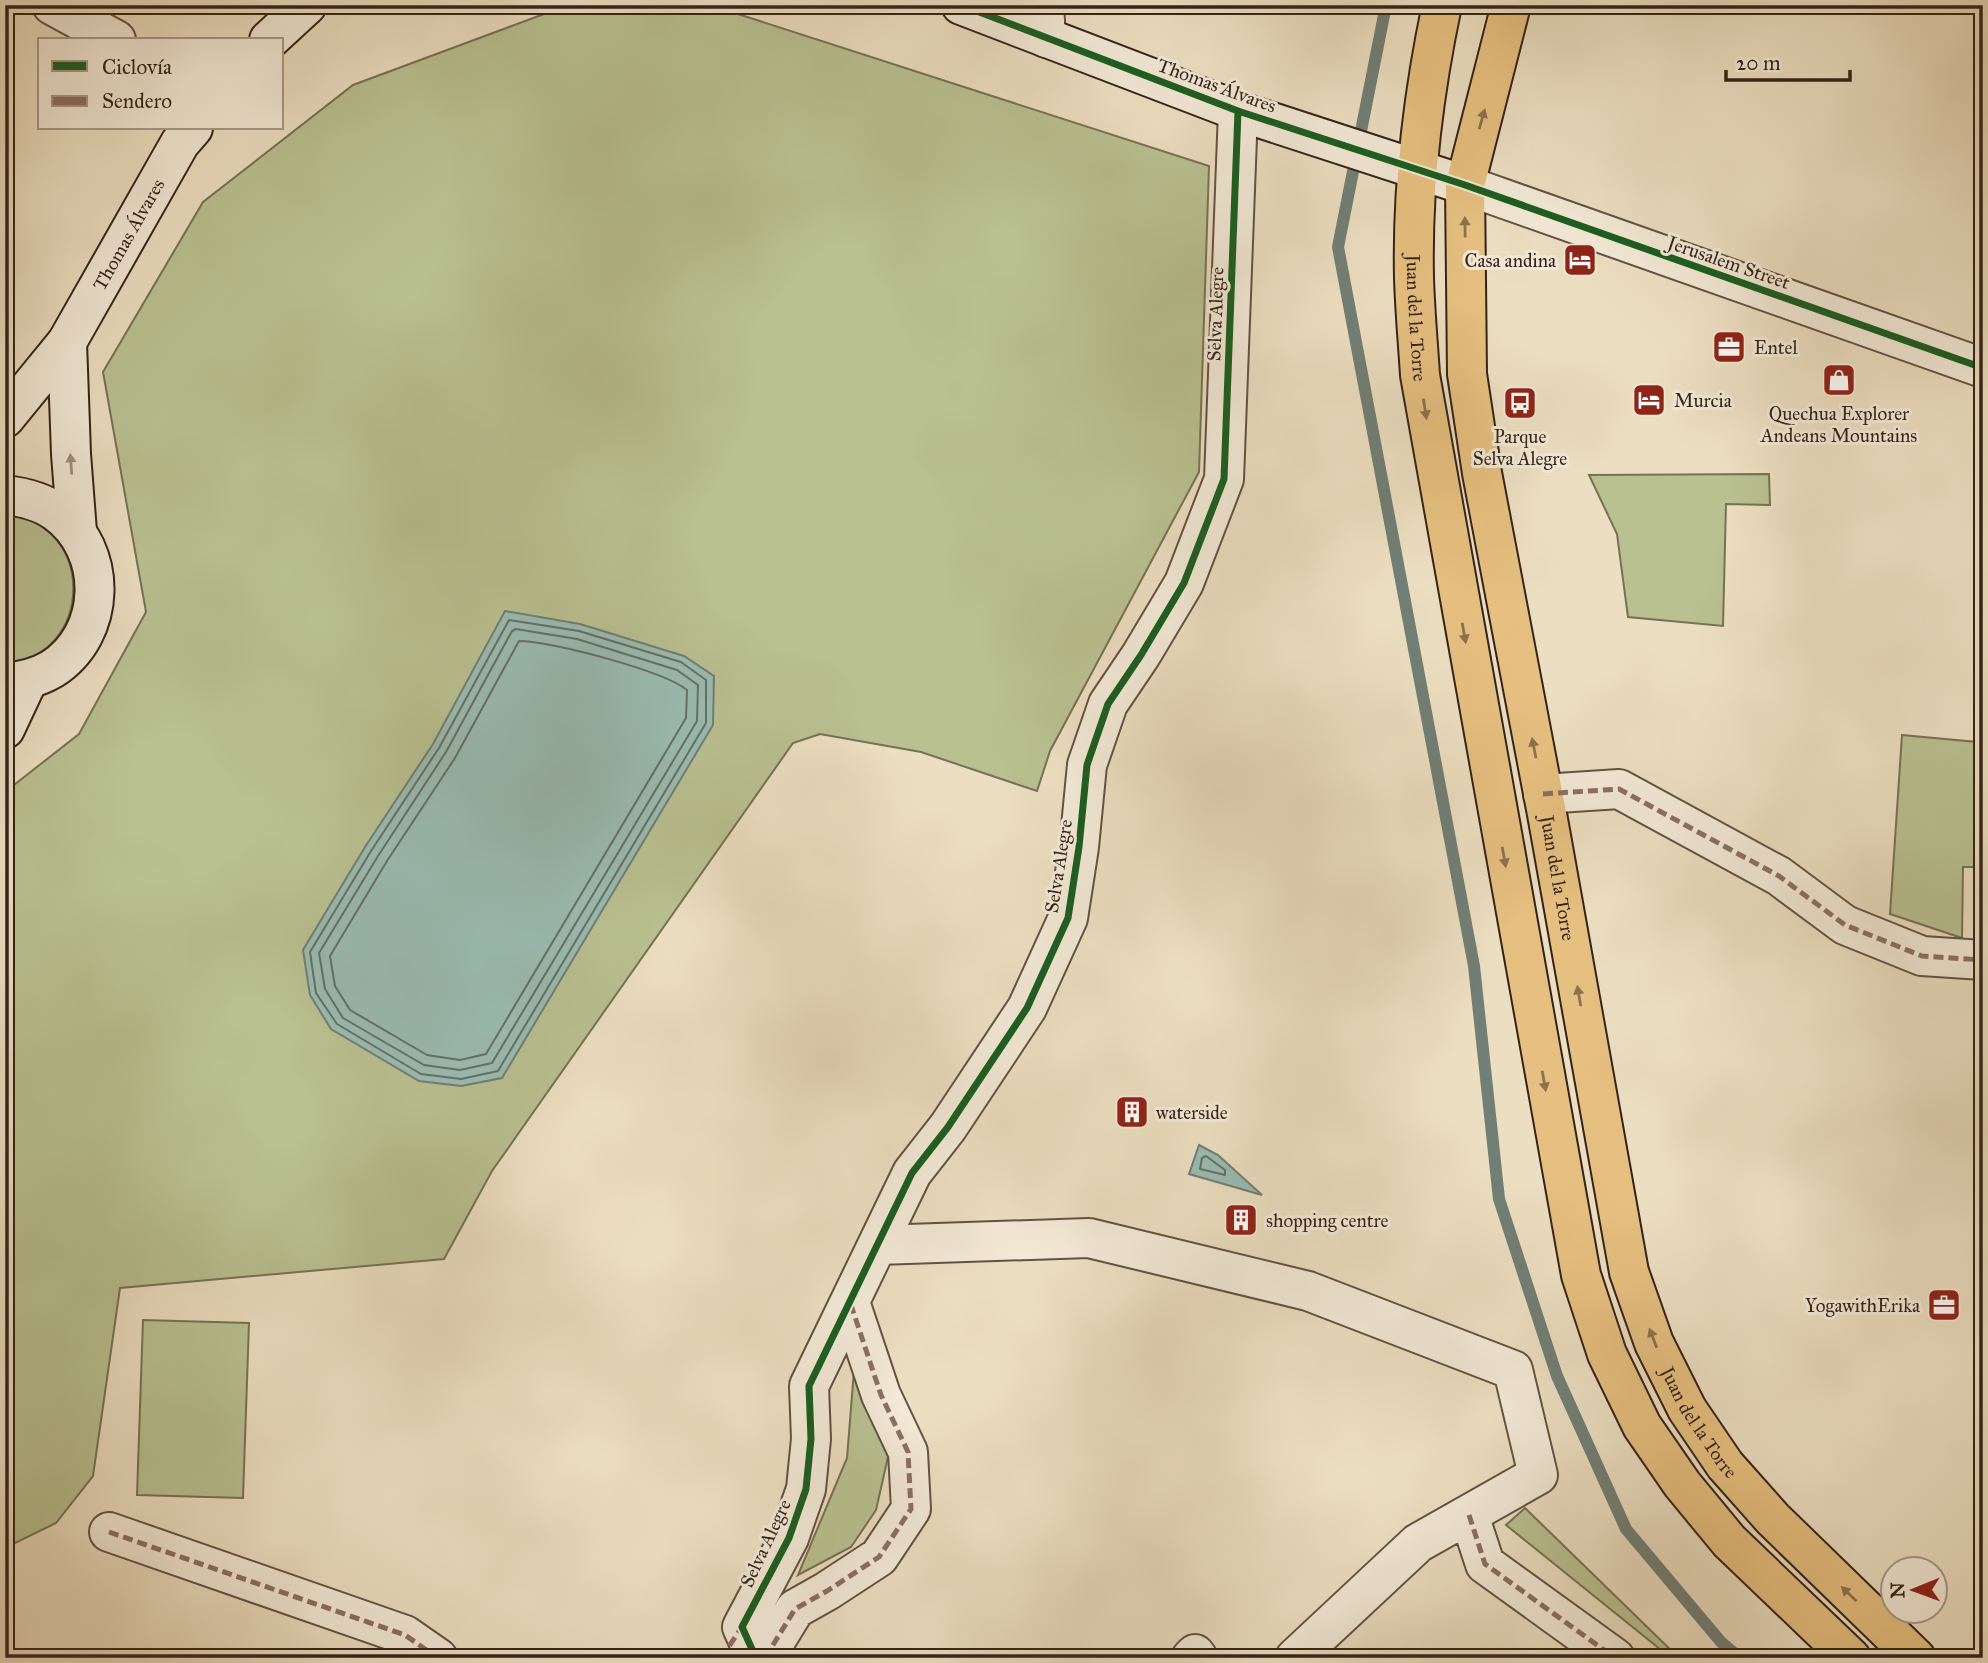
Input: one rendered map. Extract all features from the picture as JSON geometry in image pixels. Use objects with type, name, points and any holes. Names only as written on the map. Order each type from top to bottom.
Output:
[{"type":"main road","name":"Juan del la Torre","points":[[1442,5],[1422,116],[1417,170],[1414,277],[1420,375],[1581,1275],[1607,1354],[1642,1426],[1682,1485],[1729,1541],[1851,1658]]},
{"type":"main road","name":"Juan del la Torre","points":[[1511,5],[1465,185],[1467,374],[1482,473],[1629,1272],[1654,1343],[1687,1409],[1725,1465],[1773,1519],[1916,1658]]},
{"type":"street","points":[[52,5],[112,38]]},
{"type":"street","points":[[271,38],[307,5]]},
{"type":"street","name":"Thomas Álvares","points":[[961,5],[1045,22],[1238,111],[1465,185]]},
{"type":"street","name":"Selva Alegre","points":[[721,1658],[749,1642],[806,1489],[811,1439],[809,1386],[912,1173],[948,1127],[1027,1008],[1068,918],[1079,847],[1087,765],[1108,704],[1184,583],[1224,479],[1238,111]]},
{"type":"street","name":"Thomas Álvares","points":[[5,418],[67,342],[184,133]]},
{"type":"street","name":"Jerusalem Street","points":[[1465,185],[1983,368]]},
{"type":"street","points":[[67,342],[77,532]]},
{"type":"street","points":[[5,495],[29,498],[56,511],[77,532],[89,554],[95,580],[94,606],[86,631],[71,652],[52,669],[17,681],[5,729]]},
{"type":"street","points":[[1543,794],[1619,789],[1780,876],[1845,925],[1922,956],[1983,960]]},
{"type":"street","points":[[878,1245],[1089,1238],[1308,1291],[1513,1370],[1538,1475],[1418,1543],[1295,1658]]},
{"type":"street","points":[[765,1658],[794,1609],[879,1557],[911,1509],[908,1452],[881,1395],[850,1302]]},
{"type":"street","points":[[1469,1515],[1485,1564],[1615,1658]]},
{"type":"street","points":[[109,1532],[405,1635],[438,1658]]},
{"type":"street","points":[[1191,1658],[1195,1654],[1198,1658]]},
{"type":"green space","points":[[568,5],[710,5],[1209,166],[1199,472],[1050,751],[1037,791],[921,752],[820,734],[793,743],[492,1171],[444,1259],[120,1288],[93,1476],[56,1523],[5,1548],[5,792],[79,734],[146,612],[103,372],[203,202],[353,85]]},
{"type":"green space","points":[[1769,474],[1770,505],[1726,504],[1723,626],[1628,617],[1617,534],[1589,475]]},
{"type":"green space","points":[[5,513],[36,522],[57,540],[70,564],[73,590],[68,616],[55,639],[34,656],[5,663]]},
{"type":"green space","points":[[1902,735],[1977,742],[1974,867],[1963,867],[1962,938],[1890,914]]},
{"type":"green space","points":[[143,1320],[249,1323],[243,1498],[137,1495]]},
{"type":"green space","points":[[854,1370],[888,1457],[876,1510],[851,1547],[798,1575],[847,1458]]},
{"type":"green space","points":[[1525,1508],[1679,1658],[1671,1658],[1506,1525]]},
{"type":"water","points":[[505,611],[580,624],[684,656],[714,676],[713,725],[502,1078],[461,1086],[419,1081],[331,1029],[310,995],[303,950],[365,847],[433,744]]},
{"type":"water","points":[[1199,1145],[1218,1155],[1262,1195],[1189,1174]]},
{"type":"waterway","points":[[1386,5],[1338,247],[1474,966],[1499,1199],[1557,1376],[1626,1529],[1721,1642],[1740,1658]]},
{"type":"marked path","points":[[1543,794],[1619,789],[1779,876],[1845,925],[1922,956],[1983,960]]},
{"type":"marked path","points":[[765,1658],[795,1609],[879,1557],[911,1509],[908,1452],[881,1395],[850,1302]]},
{"type":"marked path","points":[[1469,1515],[1485,1564],[1615,1658]]},
{"type":"marked path","points":[[109,1532],[405,1635],[438,1658]]},
{"type":"marked path","points":[[721,1658],[742,1627]]},
{"type":"cycle path","points":[[961,5],[1238,111],[1465,185],[1983,368]]},
{"type":"cycle path","points":[[756,1658],[742,1627],[789,1538],[806,1489],[811,1439],[809,1386],[912,1173],[948,1127],[1027,1008],[1068,918],[1079,847],[1087,765],[1108,704],[1184,583],[1224,479],[1238,111]]},
{"type":"place","name":"Casa andina","points":[[1580,260]]},
{"type":"place","name":"Entel","points":[[1729,347]]},
{"type":"place","name":"Quechua Explorer Andeans Mountains","points":[[1839,380]]},
{"type":"place","name":"Murcia","points":[[1649,400]]},
{"type":"place","name":"Parque Selva Alegre","points":[[1520,403]]},
{"type":"place","name":"waterside","points":[[1132,1112]]},
{"type":"place","name":"shopping centre","points":[[1241,1220]]},
{"type":"place","name":"YogawithErika","points":[[1944,1305]]}]
